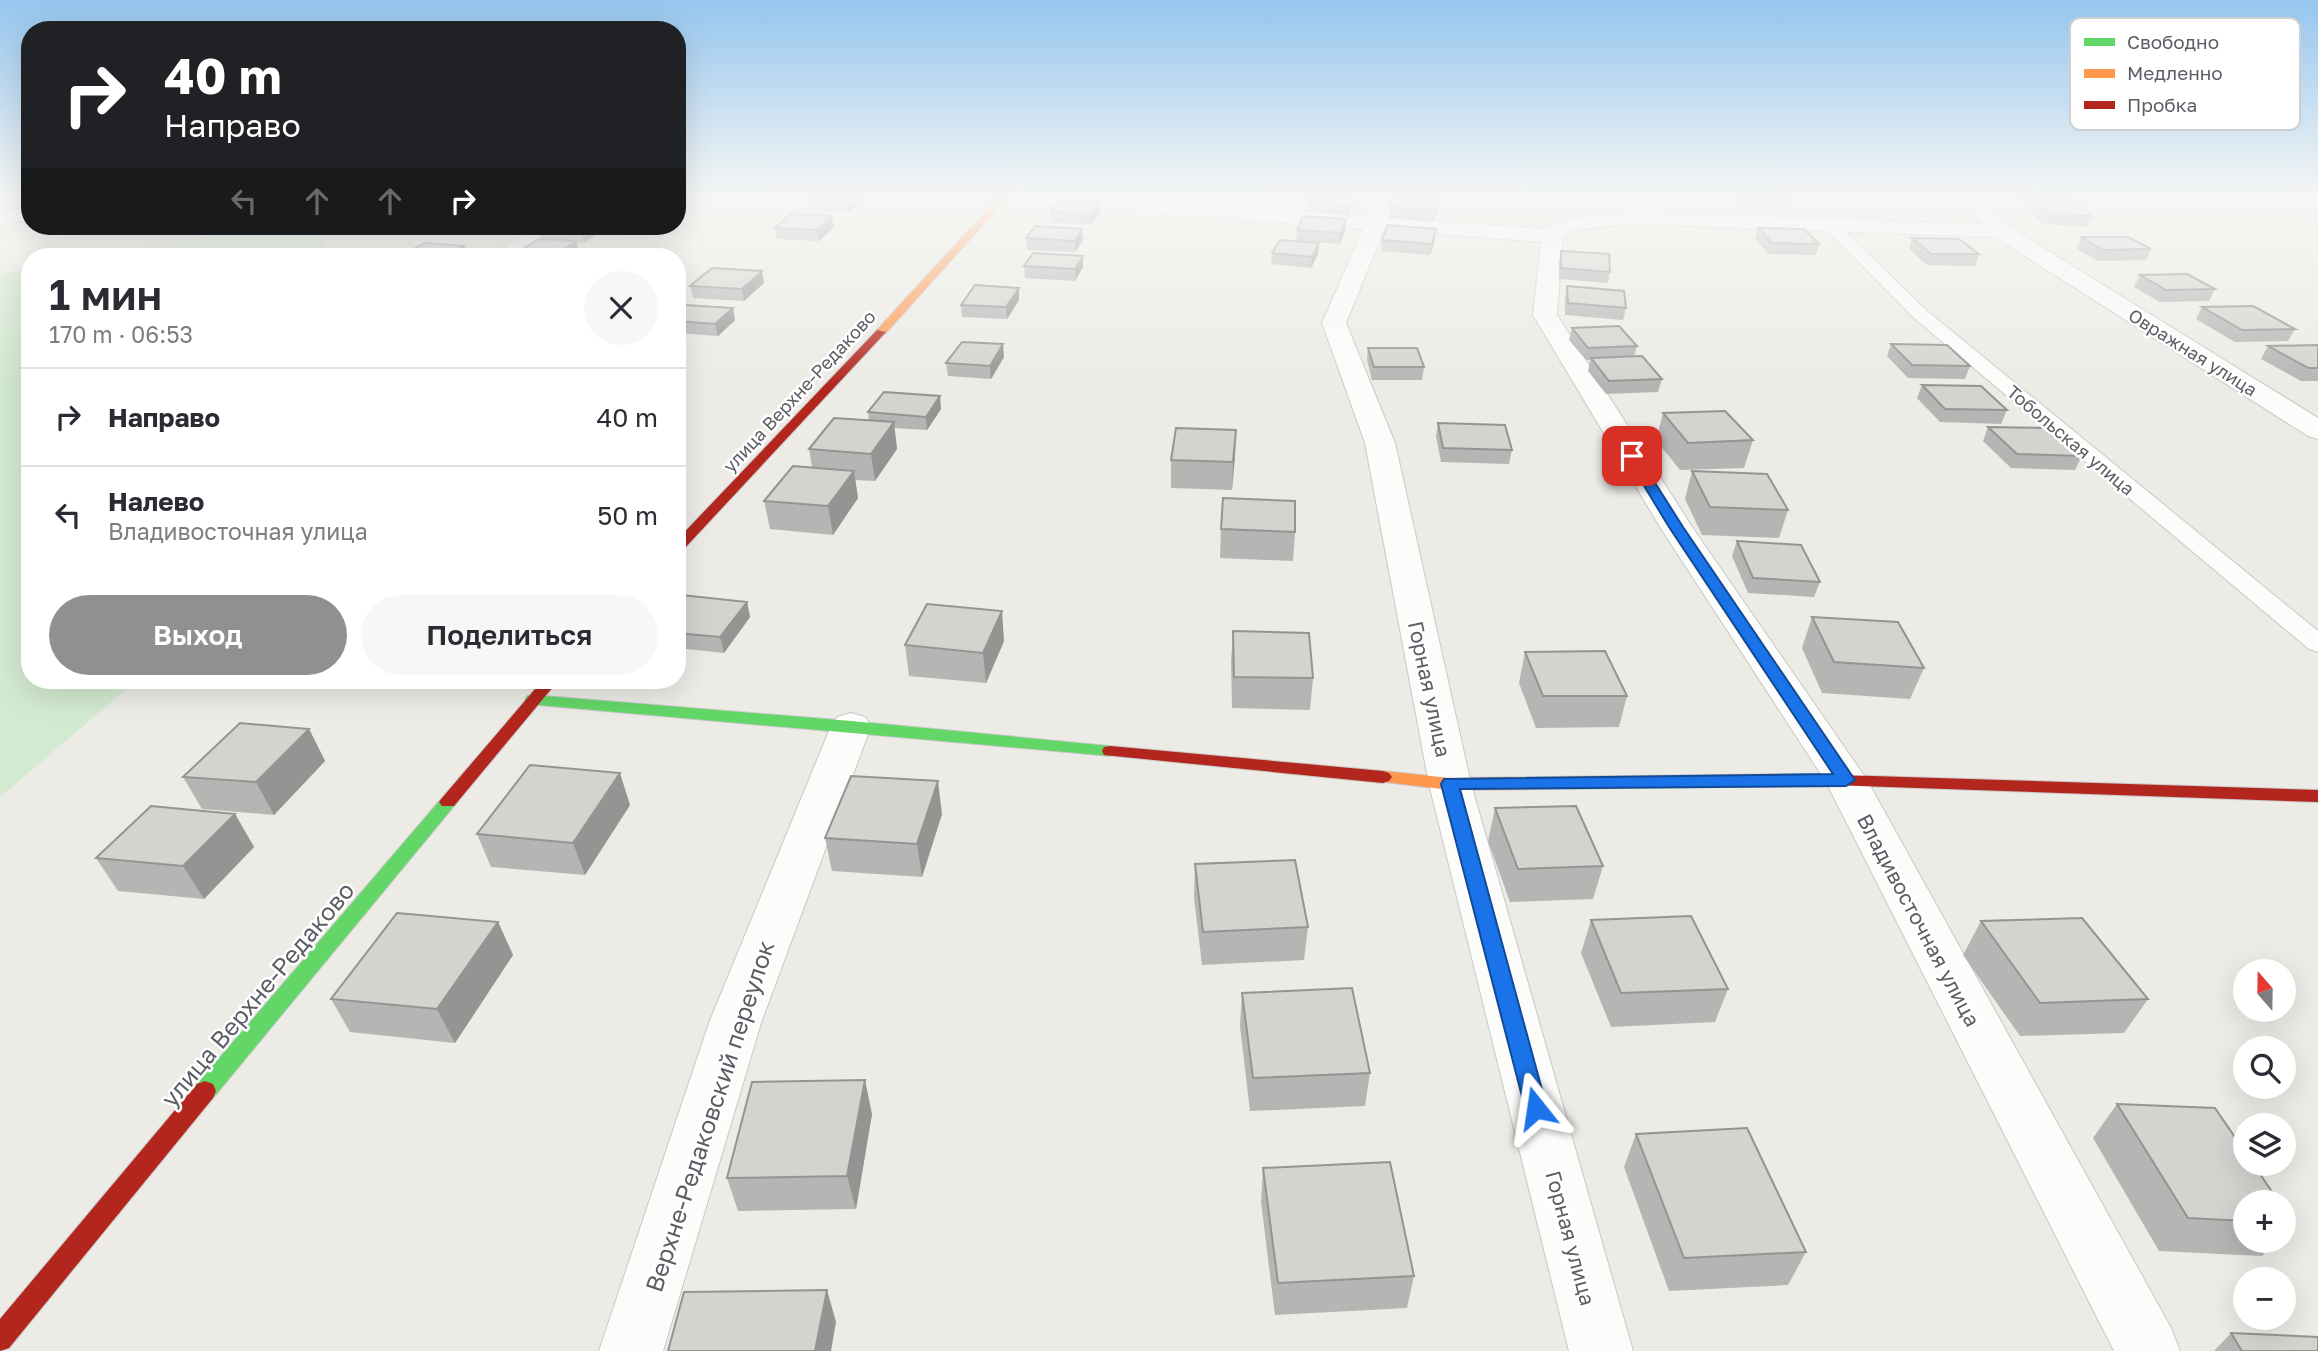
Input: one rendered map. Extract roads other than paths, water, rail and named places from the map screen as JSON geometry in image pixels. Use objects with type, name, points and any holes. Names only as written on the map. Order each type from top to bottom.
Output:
[{"type":"street","name":"улица Верхне-Редаково","points":[[686,538],[947,260]]},
{"type":"street","name":"Горная улица","points":[[1360,260],[1334,323],[1380,443],[1450,784],[1601,1351]]},
{"type":"street","name":"Владивосточная улица","points":[[1550,260],[1545,315],[1676,527],[1846,780],[2148,1351]]},
{"type":"street","name":"Овражная улица","points":[[2046,260],[2318,430]]},
{"type":"street","name":"улица Верхне-Редаково","points":[[0,1339],[543,689]]},
{"type":"street","points":[[533,699],[851,726],[1450,784],[1846,780],[2318,796]]},
{"type":"street","name":"Верхне-Редаковский переулок","points":[[631,1351],[735,1023],[851,726]]},
{"type":"lane","name":"Тобольская улица","points":[[1865,260],[1920,314],[2318,643]]}]
